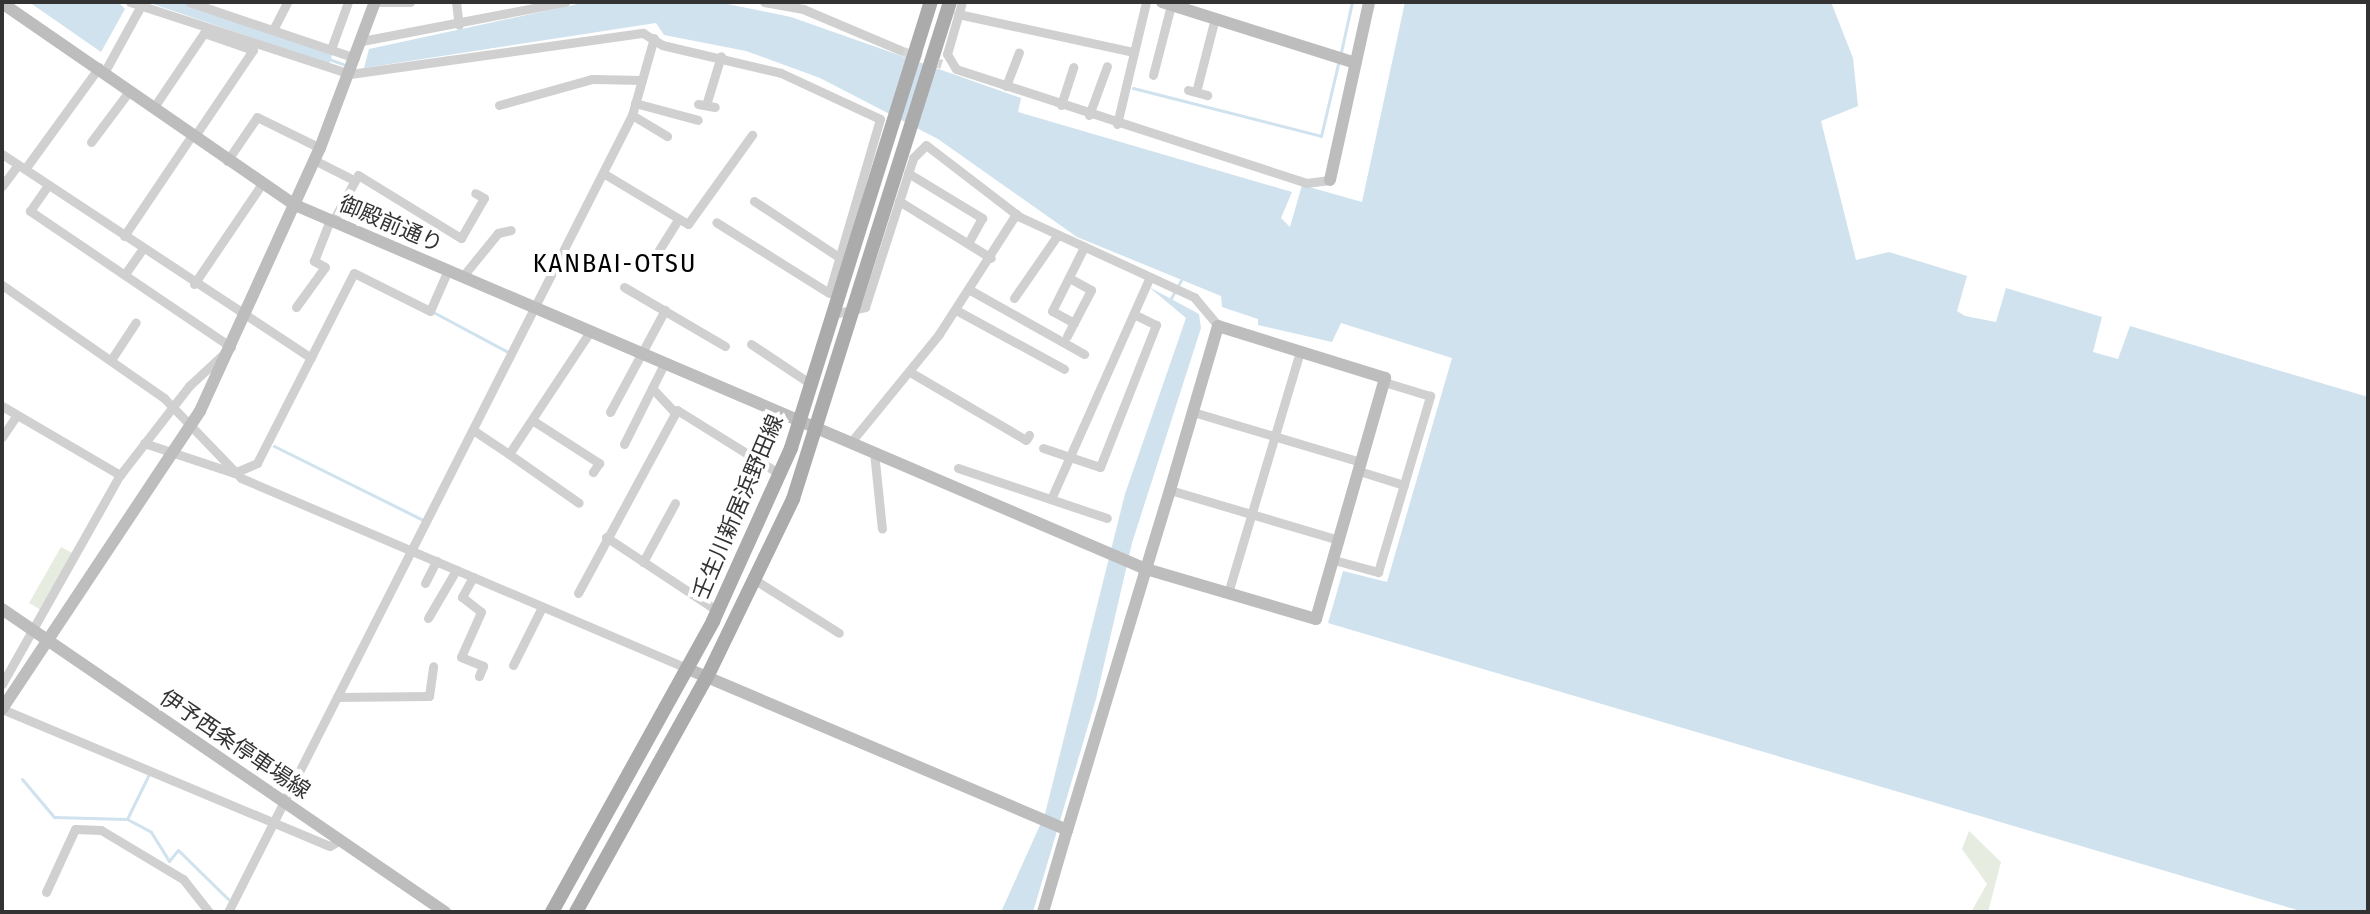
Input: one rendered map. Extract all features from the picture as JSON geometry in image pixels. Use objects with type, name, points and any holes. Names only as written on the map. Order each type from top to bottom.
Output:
[{"type":"main road","name":"壬生川新居浜野田線","points":[[552,912],[688,669],[780,474],[833,314],[841,273],[895,119],[906,55],[931,2]]},
{"type":"main road","name":"壬生川新居浜野田線","points":[[576,912],[707,677],[755,580],[819,429],[852,309],[907,133],[941,65],[954,8]]},
{"type":"street","points":[[189,2],[355,58]]},
{"type":"street","points":[[273,30],[287,2]]},
{"type":"street","points":[[331,49],[348,2]]},
{"type":"street","points":[[340,840],[330,846],[2,709],[192,428],[317,154],[375,2],[410,2]]},
{"type":"street","points":[[456,2],[459,25]]},
{"type":"street","points":[[362,41],[459,25],[565,2]]},
{"type":"street","points":[[764,2],[813,13],[906,55]]},
{"type":"street","points":[[813,13],[816,2]]},
{"type":"street","points":[[962,2],[954,8],[948,48],[941,65],[1306,183],[1330,180],[1369,2]]},
{"type":"street","points":[[1117,124],[1146,2]]},
{"type":"street","name":"御殿前通り","points":[[2,3],[102,69],[261,185],[295,205],[1142,568],[1316,619],[1334,560]]},
{"type":"street","points":[[2,186],[102,69],[139,3],[350,74],[631,33],[781,73],[880,119],[840,258],[841,273],[829,293],[716,222]]},
{"type":"street","points":[[1154,75],[1166,3],[1356,63]]},
{"type":"street","points":[[954,8],[1134,52]]},
{"type":"street","points":[[1207,95],[1192,91],[1215,18]]},
{"type":"street","points":[[124,236],[253,50],[204,33],[154,107]]},
{"type":"street","points":[[228,912],[632,115],[654,38]]},
{"type":"street","points":[[1006,86],[1019,52]]},
{"type":"street","points":[[707,105],[721,56]]},
{"type":"street","points":[[1089,115],[1107,66]]},
{"type":"street","points":[[1061,105],[1073,67]]},
{"type":"street","points":[[499,105],[592,79],[642,80]]},
{"type":"street","points":[[91,142],[130,90]]},
{"type":"street","points":[[635,103],[698,120]]},
{"type":"street","points":[[632,115],[667,136]]},
{"type":"street","points":[[227,161],[257,117],[350,178]]},
{"type":"street","points":[[659,250],[676,223],[695,219],[752,135]]},
{"type":"street","points":[[833,314],[865,307],[908,173],[926,145],[1016,214],[1203,303],[1218,326],[1430,396],[1378,572],[1334,560],[1384,382]]},
{"type":"street","points":[[2,154],[194,284],[311,358]]},
{"type":"street","points":[[603,173],[676,223]]},
{"type":"street","points":[[908,173],[982,218],[968,243]]},
{"type":"street","points":[[296,307],[325,267],[314,261],[350,178],[358,175],[461,238],[484,198],[475,193]]},
{"type":"street","points":[[48,185],[30,211],[231,347]]},
{"type":"street","points":[[194,284],[261,185]]},
{"type":"street","points":[[754,201],[840,258]]},
{"type":"street","points":[[899,201],[991,258]]},
{"type":"street","points":[[851,442],[910,372],[956,310],[1016,214]]},
{"type":"street","points":[[463,276],[498,233],[511,230]]},
{"type":"street","points":[[1014,298],[1057,236]]},
{"type":"street","points":[[1074,323],[1052,311],[1084,247]]},
{"type":"street","points":[[125,274],[143,248]]},
{"type":"street","points":[[234,473],[257,463],[354,273],[430,311],[448,270]]},
{"type":"street","points":[[841,273],[862,278]]},
{"type":"street","points":[[1051,499],[1150,277]]},
{"type":"street","points":[[1067,336],[1091,290],[1069,278]]},
{"type":"street","points":[[2,285],[111,360],[172,407],[234,473]]},
{"type":"street","points":[[624,287],[725,346]]},
{"type":"street","points":[[970,290],[1084,354]]},
{"type":"street","points":[[610,412],[665,310]]},
{"type":"street","points":[[956,310],[1064,369]]},
{"type":"street","points":[[1043,448],[1100,467],[1156,325],[1133,314]]},
{"type":"street","points":[[111,360],[136,322]]},
{"type":"street","points":[[1043,912],[1064,829],[1218,326]]},
{"type":"street","points":[[509,454],[591,330]]},
{"type":"street","points":[[751,344],[811,384]]},
{"type":"street","points":[[2,684],[120,475],[172,407],[231,347]]},
{"type":"street","points":[[1228,593],[1300,352]]},
{"type":"street","points":[[624,444],[665,362]]},
{"type":"street","points":[[910,372],[1026,440],[1029,435]]},
{"type":"street","points":[[652,388],[674,412],[692,414],[780,474]]},
{"type":"street","points":[[2,406],[120,475]]},
{"type":"street","points":[[578,593],[674,412]]},
{"type":"street","points":[[1193,412],[1360,466],[1404,485]]},
{"type":"street","points":[[2,437],[16,416]]},
{"type":"street","points":[[532,420],[599,463],[593,472]]},
{"type":"street","points":[[473,430],[579,503]]},
{"type":"street","points":[[144,443],[234,473],[1064,829]]},
{"type":"street","points":[[874,452],[882,529]]},
{"type":"street","points":[[958,468],[1107,518]]},
{"type":"street","points":[[963,491],[971,472]]},
{"type":"street","points":[[1170,490],[1339,540]]},
{"type":"street","points":[[643,562],[675,503]]},
{"type":"street","points":[[606,537],[718,611]]},
{"type":"street","points":[[425,583],[436,561]]},
{"type":"street","points":[[428,618],[456,570]]},
{"type":"street","points":[[473,577],[462,597],[481,612],[461,657],[483,666],[479,676]]},
{"type":"street","points":[[755,580],[839,633]]},
{"type":"street","points":[[513,665],[542,607]]},
{"type":"street","name":"伊予西条停車場線","points":[[2,609],[445,912]]},
{"type":"street","points":[[337,697],[429,696],[433,666]]},
{"type":"street","points":[[46,892],[75,829],[101,830],[183,879],[209,912]]},
{"type":"shaded area","points":[[61,547],[74,554],[41,610],[29,603]]},
{"type":"shaded area","points":[[1969,831],[2001,862],[1988,912],[1971,912],[1987,884],[1962,849]]},
{"type":"water","points":[[29,2],[118,2],[125,9],[101,52]]},
{"type":"water","points":[[186,2],[333,52],[329,64],[153,4]]},
{"type":"water","points":[[587,2],[718,2],[791,17],[1021,98],[1018,112],[1292,192],[1281,218],[1290,227],[1302,185],[1362,202],[1405,2],[1831,2],[1853,58],[1858,106],[1821,121],[1856,260],[1889,252],[1967,276],[1957,311],[1965,316],[1996,322],[2006,288],[2102,317],[2093,352],[2118,359],[2130,326],[2368,397],[2368,912],[2304,912],[1328,623],[1343,571],[1387,582],[1452,358],[1341,323],[1332,342],[1258,325],[1258,319],[1222,307],[1221,296],[1077,237],[938,139],[820,78],[746,51],[664,35],[656,23],[364,68],[369,49]]},
{"type":"water","points":[[1149,287],[1199,314],[1201,328],[1132,543],[1096,699],[1033,912],[1001,912],[1045,814],[1125,494],[1186,318]]},
{"type":"waterway","points":[[1341,52],[1352,2]]},
{"type":"waterway","points":[[329,59],[343,64]]},
{"type":"waterway","points":[[1133,88],[1321,136],[1339,60]]},
{"type":"waterway","points":[[1170,300],[1181,280]]},
{"type":"waterway","points":[[435,313],[508,352]]},
{"type":"waterway","points":[[274,446],[423,520]]},
{"type":"waterway","points":[[127,819],[149,774]]},
{"type":"waterway","points":[[22,779],[54,817],[127,819],[151,832],[169,861],[178,850],[228,899]]},
{"type":"tunnel","points":[[900,50],[942,64]]},
{"type":"district","name":"KANBAI-OTSU","points":[[615,264]]}]
